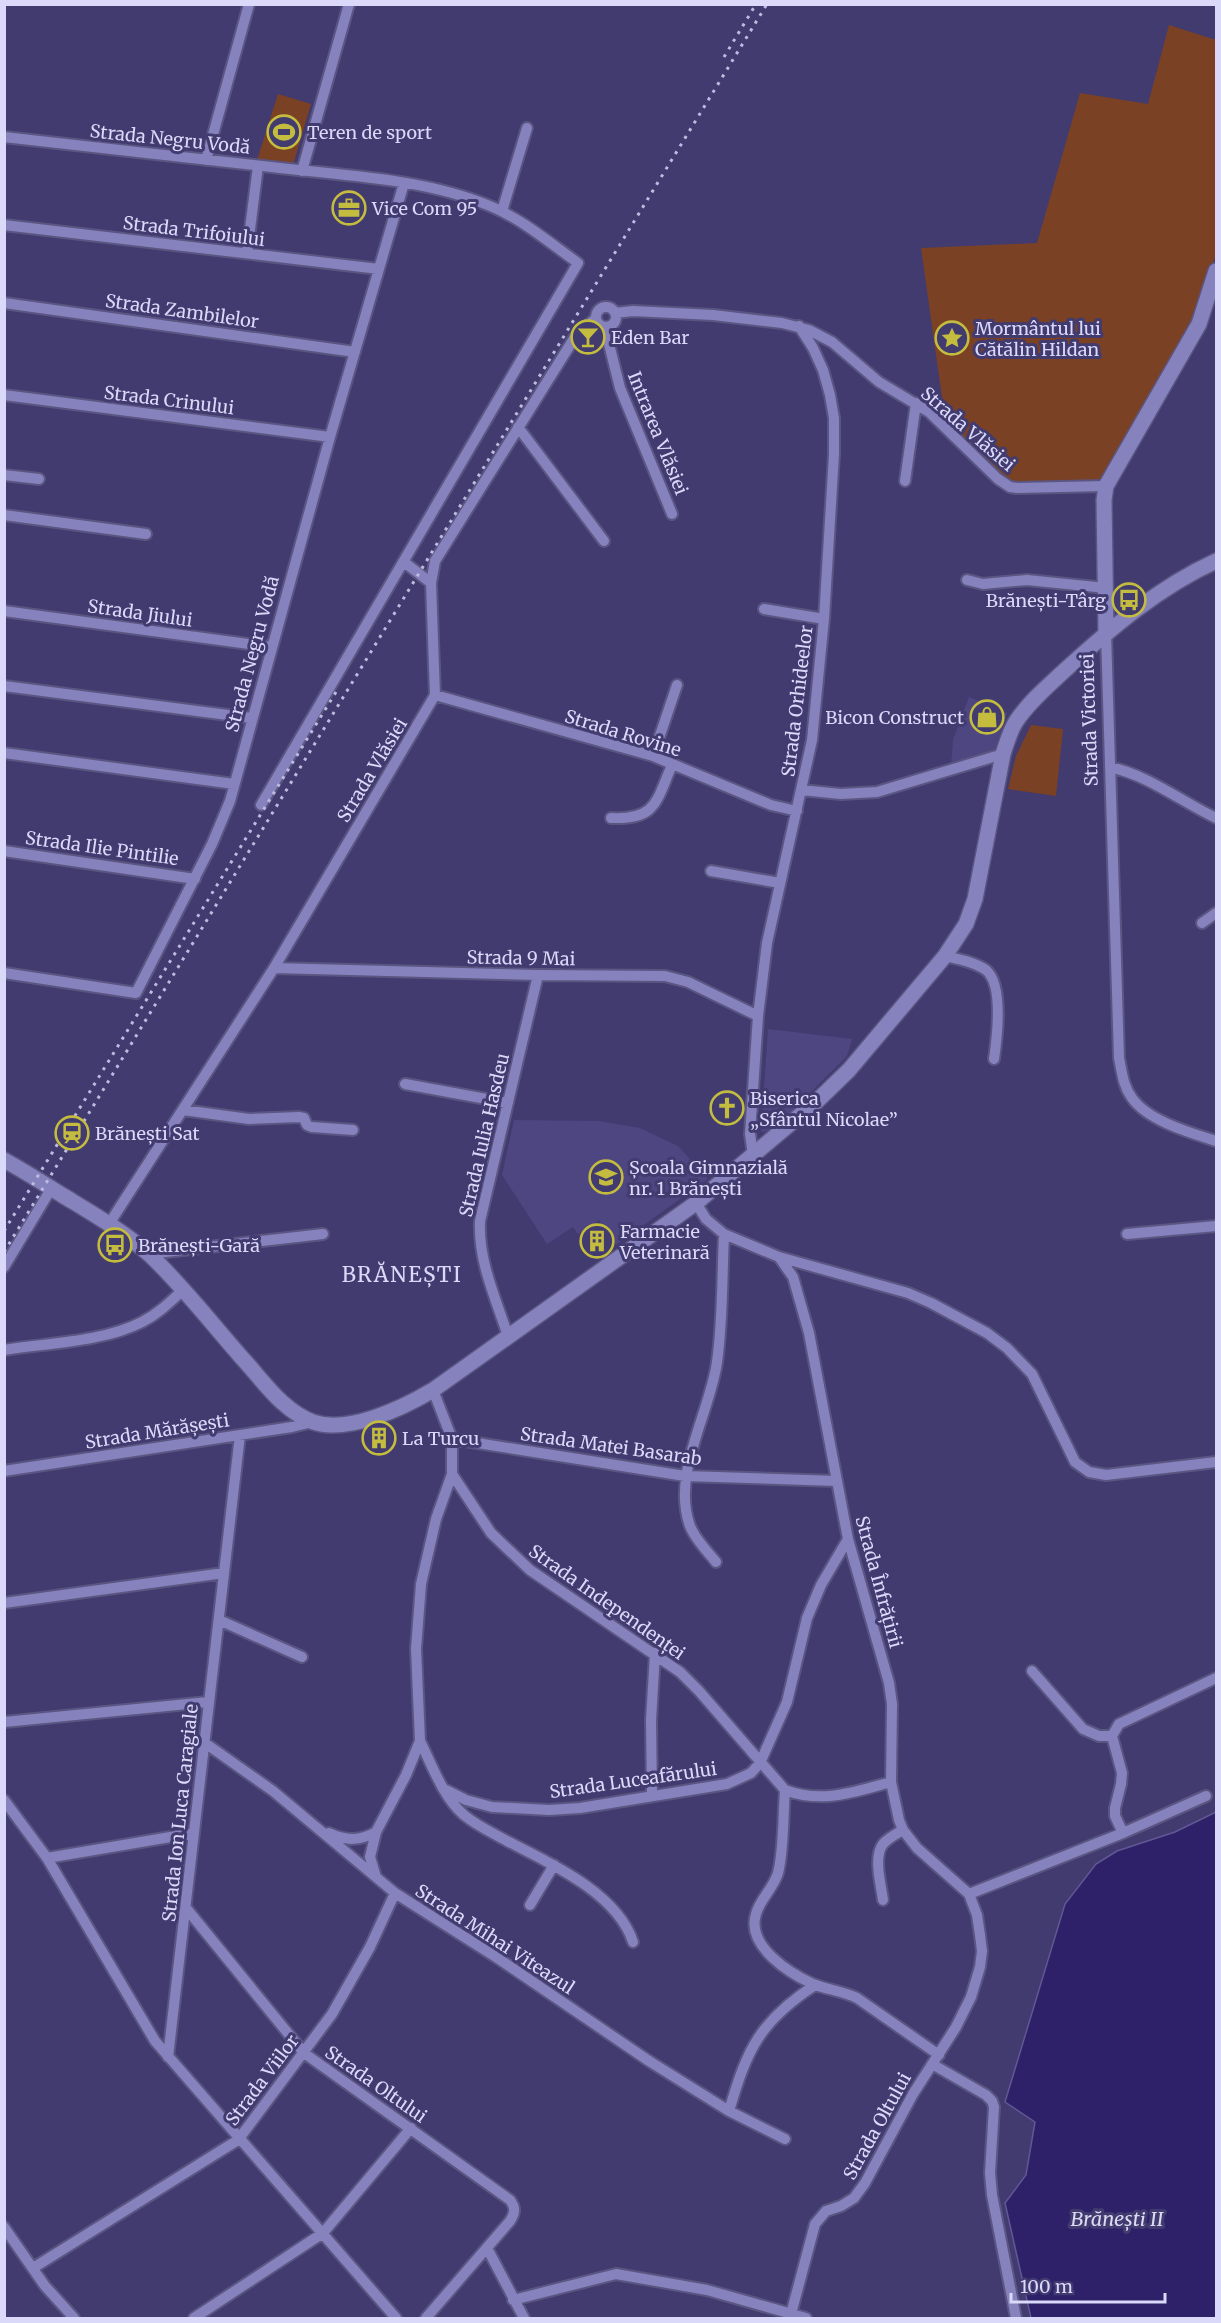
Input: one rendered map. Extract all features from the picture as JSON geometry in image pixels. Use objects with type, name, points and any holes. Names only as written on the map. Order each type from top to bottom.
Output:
[{"type":"main road","name":"Strada Victoriei","points":[[1106,633],[1104,500],[1106,486],[1199,324],[1216,271]]},
{"type":"main road","points":[[4,1160],[109,1224],[148,1254],[183,1290],[280,1400],[299,1415],[314,1422],[333,1425],[358,1422],[399,1408],[433,1390],[696,1203],[817,1101],[849,1070],[945,956],[958,938],[972,910],[1003,754],[1010,734],[1022,712],[1106,633],[1168,587],[1216,561]]},
{"type":"street","points":[[206,160],[249,4]]},
{"type":"street","points":[[302,171],[349,4]]},
{"type":"street","points":[[502,211],[527,128]]},
{"type":"street","name":"Strada Negru Vodă","points":[[4,137],[404,183],[461,197],[502,211],[578,263],[404,562]]},
{"type":"street","points":[[247,253],[258,166]]},
{"type":"street","name":"Strada Negru Vodă","points":[[4,973],[136,993],[195,879],[222,822],[234,784],[330,437],[404,183]]},
{"type":"street","name":"Strada Trifoiului","points":[[4,225],[379,269]]},
{"type":"street","name":"Strada Zambilelor","points":[[4,303],[355,352]]},
{"type":"street","points":[[608,307],[615,313],[614,324],[605,328],[599,325],[596,319],[597,312],[601,308],[608,307]]},
{"type":"street","name":"Strada Vlăsiei","points":[[615,313],[633,311],[713,315],[799,326],[826,338],[867,374],[929,412],[998,479],[1010,487],[1106,486]]},
{"type":"street","points":[[435,695],[431,582],[435,561],[575,337],[596,319]]},
{"type":"street","name":"Strada Orhideelor","points":[[753,1155],[750,1134],[758,1016],[767,943],[812,740],[824,619],[834,454],[834,418],[824,370],[799,326]]},
{"type":"street","name":"Intrarea Vlăsiei","points":[[605,328],[620,388],[672,514]]},
{"type":"street","name":"Strada Crinului","points":[[4,395],[330,437]]},
{"type":"street","points":[[905,481],[916,403]]},
{"type":"street","points":[[518,427],[604,541]]},
{"type":"street","points":[[4,475],[39,479]]},
{"type":"street","points":[[4,515],[146,534]]},
{"type":"street","points":[[261,805],[404,562],[431,582]]},
{"type":"street","points":[[967,580],[994,584],[1027,580],[1106,588]]},
{"type":"street","points":[[764,609],[824,619]]},
{"type":"street","name":"Strada Jiului","points":[[4,611],[271,647]]},
{"type":"street","name":"Strada Victoriei","points":[[1106,633],[1119,1058],[1124,1081],[1131,1097],[1139,1107],[1173,1125],[1216,1141]]},
{"type":"street","points":[[652,756],[677,685]]},
{"type":"street","points":[[4,686],[251,718]]},
{"type":"street","name":"Strada Vlăsiei","points":[[109,1224],[274,968],[435,695]]},
{"type":"street","name":"Strada Rovine","points":[[435,695],[652,756],[771,805],[797,811]]},
{"type":"street","points":[[4,753],[234,784]]},
{"type":"street","points":[[801,790],[841,794],[878,792],[1003,754]]},
{"type":"street","points":[[612,818],[634,818],[648,811],[657,798],[672,765]]},
{"type":"street","points":[[1110,767],[1128,771],[1152,781],[1216,818]]},
{"type":"street","name":"Strada Ilie Pintilie","points":[[4,851],[195,879]]},
{"type":"street","points":[[711,871],[780,883]]},
{"type":"street","points":[[1202,923],[1216,913]]},
{"type":"street","points":[[945,956],[976,964],[985,970],[995,983],[997,1038],[994,1059]]},
{"type":"street","name":"Strada 9 Mai","points":[[274,968],[676,977],[758,1016]]},
{"type":"street","name":"Strada Iulia Hasdeu","points":[[508,1336],[483,1260],[480,1221],[538,975]]},
{"type":"street","points":[[405,1084],[508,1103]]},
{"type":"street","points":[[183,1110],[249,1119],[299,1117],[304,1118],[307,1125],[312,1127],[353,1130]]},
{"type":"street","points":[[4,1267],[51,1189]]},
{"type":"street","points":[[696,1203],[706,1219],[724,1234],[779,1257],[881,1284],[931,1303],[987,1333],[1007,1348],[1032,1374],[1076,1462],[1089,1472],[1106,1475],[1216,1463]]},
{"type":"street","points":[[1127,1234],[1216,1226]]},
{"type":"street","points":[[148,1254],[323,1234]]},
{"type":"street","points":[[716,1562],[694,1535],[689,1524],[686,1476],[718,1360],[724,1234]]},
{"type":"street","name":"Strada Înfrățirii","points":[[779,1257],[793,1277],[809,1333],[848,1539],[889,1683],[892,1715],[891,1782],[903,1830],[917,1848],[969,1894]]},
{"type":"street","points":[[4,1350],[120,1331],[160,1311],[183,1290]]},
{"type":"street","points":[[376,1879],[370,1857],[376,1832],[406,1775],[420,1741],[416,1649],[421,1584],[436,1519],[452,1474],[452,1439],[433,1390]]},
{"type":"street","name":"Strada Mărășești","points":[[4,1471],[314,1422]]},
{"type":"street","name":"Strada Ion Luca Caragiale","points":[[168,2057],[240,1435]]},
{"type":"street","name":"Strada Matei Basarab","points":[[452,1439],[686,1476],[837,1481]]},
{"type":"street","name":"Strada Independenței","points":[[452,1474],[491,1533],[515,1558],[548,1583],[680,1672],[785,1790]]},
{"type":"street","points":[[760,1763],[787,1702],[807,1618],[821,1585],[848,1539]]},
{"type":"street","points":[[4,1603],[224,1573]]},
{"type":"street","points":[[219,1620],[302,1657]]},
{"type":"street","points":[[652,1795],[651,1720],[655,1653]]},
{"type":"street","points":[[1032,1671],[1083,1729],[1099,1736],[1112,1736]]},
{"type":"street","points":[[1123,1833],[1115,1816],[1122,1773],[1112,1736],[1119,1724],[1216,1678]]},
{"type":"street","points":[[4,1722],[208,1702]]},
{"type":"street","points":[[420,1741],[456,1808],[473,1822],[554,1865],[594,1892],[626,1923],[633,1942]]},
{"type":"street","name":"Strada Mihai Viteazul","points":[[205,1743],[273,1791],[395,1893],[729,2111],[785,2139]]},
{"type":"street","name":"Strada Luceafărului","points":[[446,1790],[466,1800],[485,1805],[540,1810],[580,1808],[727,1784],[752,1773],[760,1763]]},
{"type":"street","points":[[891,1782],[824,1798],[798,1795],[785,1790],[779,1869],[774,1886],[756,1914],[755,1925],[757,1935],[771,1956],[789,1970],[815,1984],[845,1992],[857,1998],[936,2059],[965,2010],[981,1967],[982,1951],[977,1915],[969,1894],[1123,1833],[1206,1796]]},
{"type":"street","points":[[4,1800],[47,1858],[138,2017],[168,2057],[396,2319]]},
{"type":"street","points":[[321,1830],[339,1838],[352,1840],[365,1838],[376,1832]]},
{"type":"street","points":[[883,1900],[878,1859],[880,1849],[888,1839],[903,1830]]},
{"type":"street","points":[[47,1858],[194,1833]]},
{"type":"street","points":[[530,1905],[554,1865]]},
{"type":"street","name":"Strada Viilor","points":[[33,2268],[238,2140],[304,2053],[351,1983],[395,1893]]},
{"type":"street","name":"Strada Oltului","points":[[186,1908],[304,2053],[510,2200],[515,2207],[514,2214],[487,2248]]},
{"type":"street","points":[[729,2111],[745,2059],[760,2034],[781,2011],[815,1984]]},
{"type":"street","name":"Strada Oltului","points":[[791,2314],[815,2223],[826,2211],[854,2198],[866,2183],[913,2094],[936,2059],[986,2095],[994,2107],[990,2174],[992,2195],[1016,2319]]},
{"type":"street","points":[[194,2319],[323,2234],[411,2128]]},
{"type":"street","points":[[4,2227],[74,2319]]},
{"type":"street","points":[[426,2319],[487,2248],[524,2319]]},
{"type":"street","points":[[513,2300],[616,2274],[707,2290],[806,2319]]},
{"type":"shaded area","points":[[1169,25],[1216,40],[1216,254],[1196,320],[1104,485],[1013,484],[945,419],[921,248],[1037,243],[1080,93],[1148,104]]},
{"type":"shaded area","name":"Teren de sport","points":[[278,94],[311,104],[293,165],[257,160]]},
{"type":"shaded area","name":"Bicon Construct","points":[[969,697],[1007,713],[993,755],[951,765],[953,740]]},
{"type":"shaded area","points":[[1031,725],[1063,729],[1056,796],[1008,789],[1016,756]]},
{"type":"shaded area","points":[[768,1029],[852,1039],[847,1056],[772,1131],[761,1132]]},
{"type":"shaded area","points":[[514,1120],[599,1121],[640,1128],[678,1146],[708,1179],[616,1245],[599,1220],[578,1234],[573,1227],[547,1244],[502,1175]]},
{"type":"water","name":"Brănești II","points":[[1216,1812],[1216,2318],[1031,2318],[1005,2203],[1026,2175],[1035,2122],[1005,2102],[1065,1904],[1096,1864],[1117,1851],[1175,1832]]},
{"type":"railway","points":[[724,57],[756,4]]},
{"type":"railway","points":[[4,1252],[767,4]]},
{"type":"railway","points":[[4,1231],[336,692]]},
{"type":"place","name":"Teren de sport","points":[[284,132]]},
{"type":"place","name":"Vice Com 95","points":[[349,208]]},
{"type":"place","name":"Eden Bar","points":[[588,337]]},
{"type":"place","name":"Mormântul lui Cătălin Hildan","points":[[952,338]]},
{"type":"place","name":"Brănești-Târg","points":[[1129,600]]},
{"type":"place","name":"Bicon Construct","points":[[987,717]]},
{"type":"place","name":"Biserica „Sfântul Nicolae”","points":[[727,1108]]},
{"type":"place","name":"Brănești Sat","points":[[72,1133]]},
{"type":"place","name":"Școala Gimnazială nr. 1 Brănești","points":[[606,1177]]},
{"type":"place","name":"Farmacie Veterinară","points":[[597,1241]]},
{"type":"place","name":"Brănești-Gară","points":[[115,1245]]},
{"type":"place","name":"La Turcu","points":[[379,1438]]},
{"type":"district","name":"BRĂNEȘTI","points":[[402,1274]]}]
